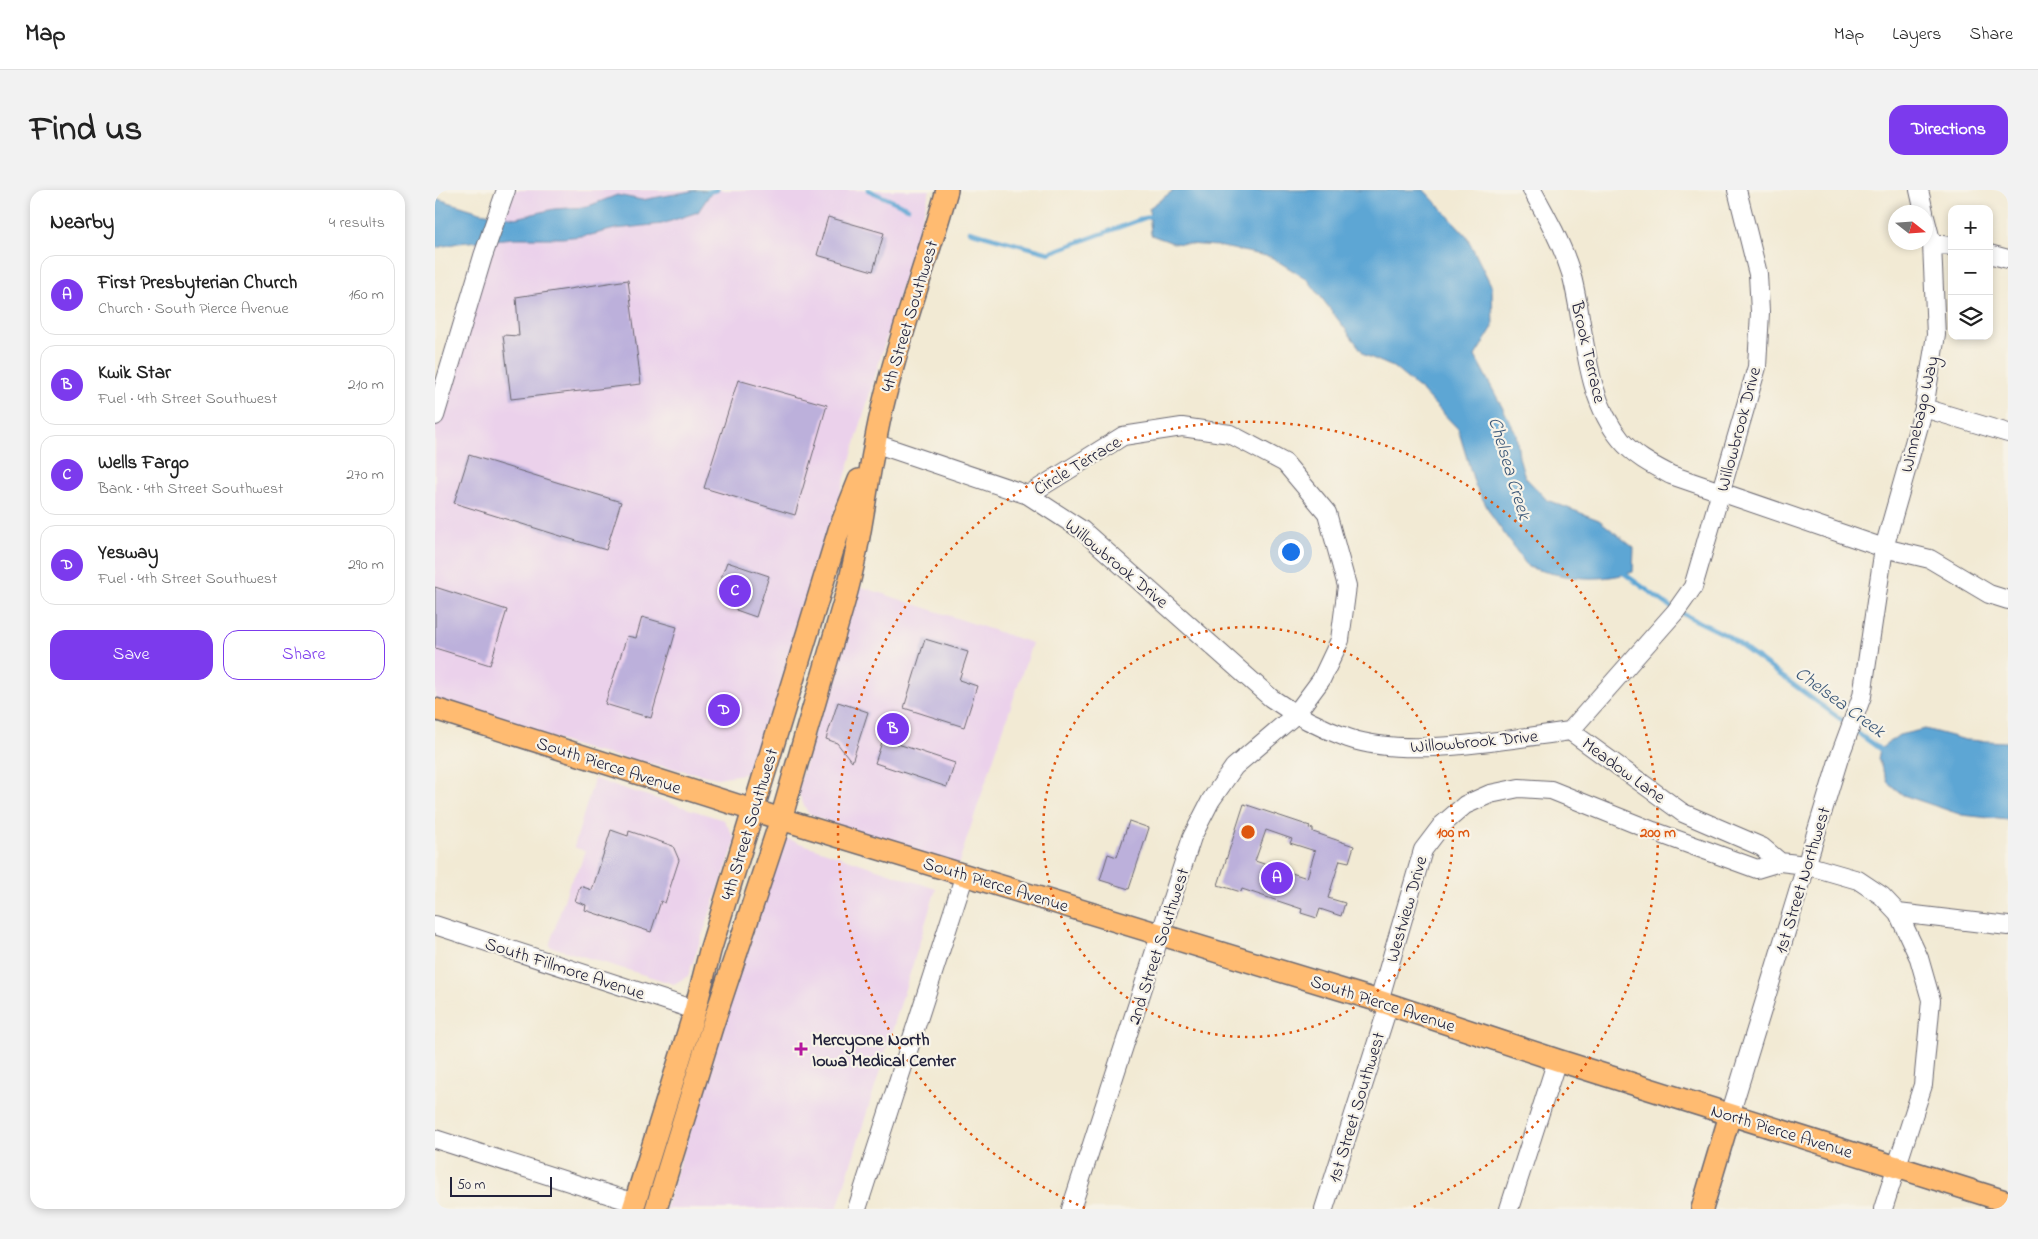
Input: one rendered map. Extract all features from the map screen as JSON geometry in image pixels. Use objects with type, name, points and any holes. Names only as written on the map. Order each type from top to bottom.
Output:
[{"type":"main road","name":"4th Street Southwest","points":[[656,1209],[712,1027],[781,819],[855,566],[874,443],[883,403],[947,190]]},
{"type":"main road","name":"4th Street Southwest","points":[[634,1206],[695,1010],[709,951],[839,530],[874,443]]},
{"type":"main road","name":"South Pierce Avenue","points":[[435,709],[781,819],[1384,1003],[1557,1060]]},
{"type":"main road","name":"North Pierce Avenue","points":[[1557,1060],[2008,1202]]},
{"type":"main road","name":"1st Street Northwest","points":[[1701,1209],[1730,1115]]},
{"type":"street","name":"Brook Terrace","points":[[1532,190],[1553,228],[1571,273],[1593,384],[1606,419],[1622,442],[1645,461],[1671,475],[1884,548],[1930,559],[1989,594],[2008,600]]},
{"type":"street","name":"Willowbrook Drive","points":[[874,443],[1028,495],[1082,530],[1271,698],[1295,715],[1349,739],[1401,748],[1466,744],[1570,731],[1676,611],[1693,587],[1757,367],[1760,312],[1758,274],[1737,190]]},
{"type":"street","points":[[1919,190],[1922,205]]},
{"type":"street","points":[[435,416],[483,256],[504,195]]},
{"type":"street","points":[[1933,244],[1948,246]]},
{"type":"street","name":"Winnebago Way","points":[[1884,548],[1924,408],[1936,335],[1932,250]]},
{"type":"street","points":[[1993,255],[2008,259]]},
{"type":"street","points":[[1924,408],[2008,433]]},
{"type":"street","name":"Circle Terrace","points":[[1028,495],[1123,436],[1182,427],[1230,434],[1285,463],[1327,513],[1347,586],[1340,640],[1321,680],[1295,715]]},
{"type":"street","name":"1st Street Northwest","points":[[1730,1115],[1839,758],[1862,696],[1884,548]]},
{"type":"street","name":"2nd Street Southwest","points":[[1071,1209],[1162,935],[1192,837],[1211,800],[1234,767],[1295,715]]},
{"type":"street","name":"Meadow Lane","points":[[1570,731],[1683,813],[1762,847],[1780,862]]},
{"type":"street","name":"Westview Drive","points":[[1384,1003],[1423,850],[1442,825],[1465,805],[1491,794],[1519,788],[1551,790],[1653,832],[1757,869],[1780,862]]},
{"type":"street","points":[[1780,862],[1806,865],[1858,880],[1882,896],[1898,913],[1919,958],[1931,1000],[1923,1085],[1883,1209]]},
{"type":"street","points":[[857,1209],[965,874]]},
{"type":"street","points":[[1898,913],[2008,926]]},
{"type":"street","name":"South Fillmore Avenue","points":[[435,925],[695,1010]]},
{"type":"street","name":"1st Street Southwest","points":[[1324,1209],[1384,1003]]},
{"type":"street","points":[[1509,1209],[1557,1060]]},
{"type":"street","points":[[435,1139],[634,1206]]},
{"type":"shaded area","points":[[513,190],[930,190],[758,772],[717,778],[592,751],[435,701],[435,388],[481,229]]},
{"type":"shaded area","points":[[856,585],[1032,643],[952,883],[808,813],[797,791]]},
{"type":"shaded area","points":[[594,779],[724,820],[736,840],[688,976],[674,984],[549,946],[570,882],[580,866],[585,851],[574,847]]},
{"type":"shaded area","name":"MercyOne North Iowa Medical Center","points":[[782,837],[936,889],[837,1209],[665,1209]]},
{"type":"water","points":[[697,190],[712,191],[698,212],[662,224],[615,229],[591,235],[562,238],[515,238],[458,243],[435,248],[435,198],[480,212],[516,218],[554,209],[586,207],[617,195],[642,200]]},
{"type":"water","points":[[1174,190],[1424,190],[1466,235],[1492,287],[1493,327],[1475,356],[1516,433],[1519,457],[1525,477],[1547,500],[1599,520],[1634,548],[1633,572],[1606,577],[1581,578],[1528,567],[1493,518],[1475,485],[1458,429],[1422,391],[1393,367],[1365,355],[1308,280],[1271,257],[1218,246],[1173,243],[1151,235],[1149,208]]},
{"type":"water","points":[[1925,729],[1966,740],[2008,742],[2008,820],[1962,815],[1903,795],[1888,783],[1878,759],[1880,749],[1899,735]]},
{"type":"building","points":[[828,217],[884,233],[873,271],[817,255]]},
{"type":"building","points":[[628,280],[641,384],[511,399],[503,335],[519,336],[516,297]]},
{"type":"building","points":[[738,380],[827,405],[795,515],[704,488]]},
{"type":"building","points":[[469,455],[621,502],[606,550],[454,503]]},
{"type":"building","points":[[727,562],[769,576],[756,617],[736,610],[742,590],[719,583]]},
{"type":"building","points":[[435,587],[507,610],[490,665],[435,648]]},
{"type":"building","points":[[642,617],[677,627],[651,718],[605,704],[627,636],[636,638]]},
{"type":"building","points":[[925,639],[968,652],[959,680],[977,686],[964,727],[904,708]]},
{"type":"building","points":[[838,702],[868,712],[852,762],[837,743],[826,739]]},
{"type":"building","points":[[883,739],[955,763],[947,787],[875,763]]},
{"type":"building","points":[[1244,804],[1310,826],[1309,828],[1313,829],[1313,832],[1354,846],[1349,862],[1340,860],[1328,898],[1345,903],[1341,916],[1320,909],[1317,918],[1301,913],[1302,909],[1242,889],[1241,892],[1218,885]],"holes":[[[1266,830],[1292,839],[1290,843],[1315,851],[1307,878],[1255,861]]]},
{"type":"building","points":[[1129,821],[1149,828],[1129,889],[1100,880],[1108,854],[1117,857]]},
{"type":"building","points":[[611,830],[628,836],[629,831],[673,846],[679,860],[665,903],[661,901],[651,932],[585,910],[586,905],[575,901],[580,886],[592,890]]},
{"type":"waterway","name":"Chelsea Creek","points":[[708,192],[717,190]]},
{"type":"waterway","name":"Chelsea Creek","points":[[868,190],[908,208]]},
{"type":"waterway","name":"Chelsea Creek","points":[[969,231],[1049,253],[1153,215]]},
{"type":"waterway","name":"Chelsea Creek","points":[[1622,572],[1672,608]]},
{"type":"waterway","name":"Chelsea Creek","points":[[1679,612],[1726,635],[1847,724]]},
{"type":"waterway","name":"Chelsea Creek","points":[[1855,731],[1885,753]]},
{"type":"place","name":"Wells Fargo","points":[[735,591]]},
{"type":"place","name":"Yesway","points":[[724,710]]},
{"type":"place","name":"Kwik Star","points":[[893,729]]},
{"type":"place","name":"First Presbyterian Church","points":[[1277,878]]},
{"type":"place","name":"MercyOne North Iowa Medical Center","points":[[801,1049]]}]
